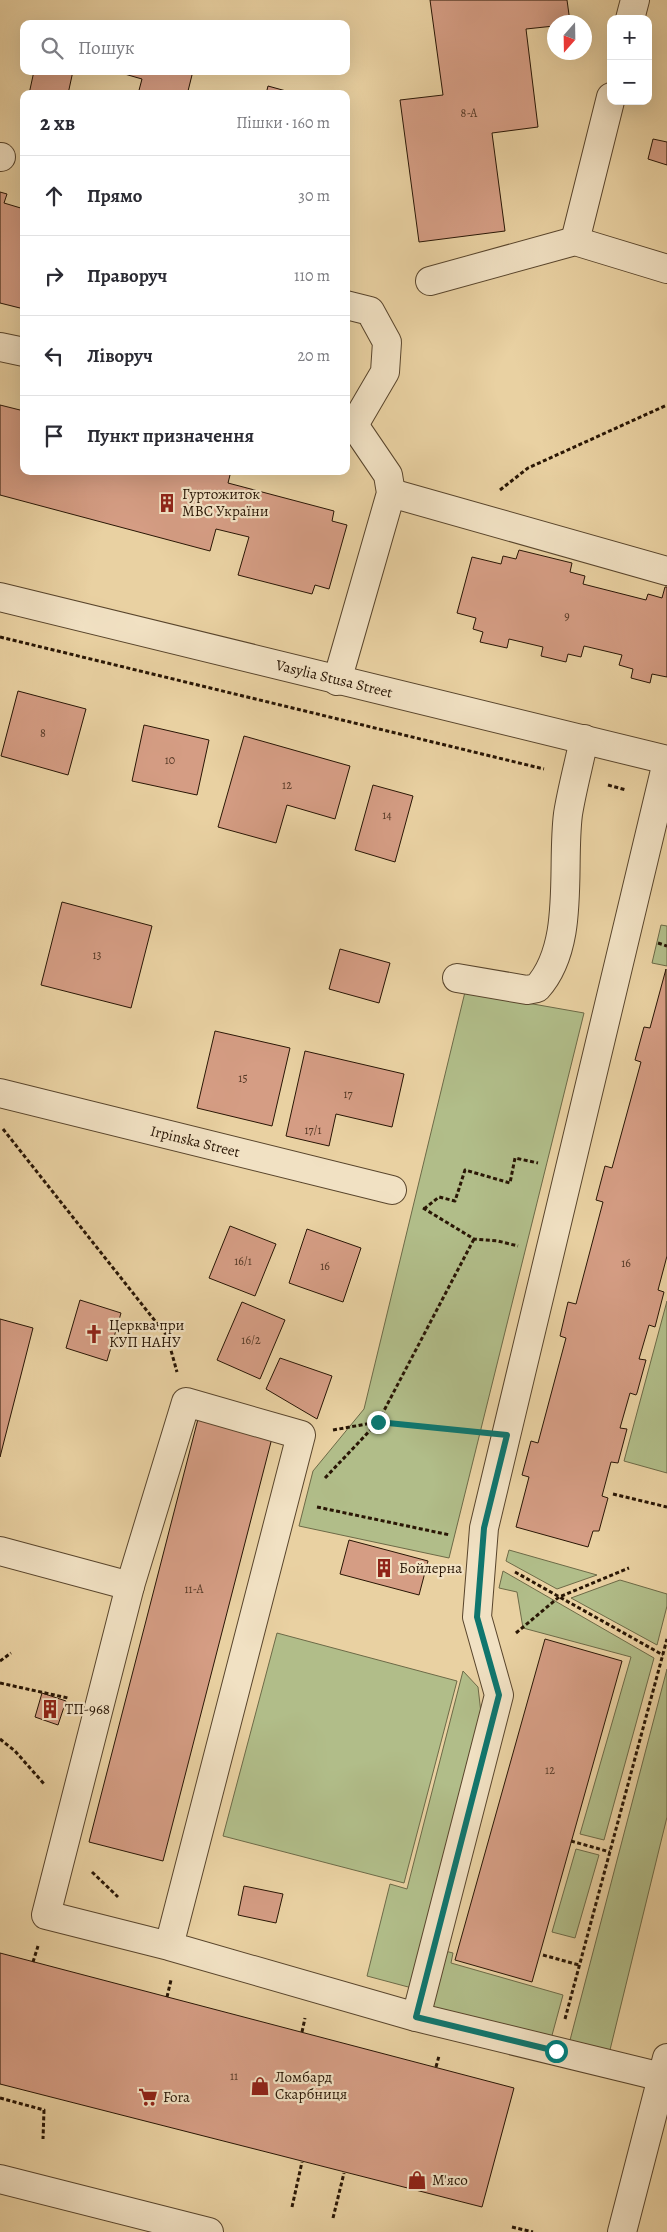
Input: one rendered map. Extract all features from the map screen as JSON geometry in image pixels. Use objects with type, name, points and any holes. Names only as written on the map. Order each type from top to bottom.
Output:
[{"type":"street","points":[[631,15],[634,0]]},
{"type":"street","points":[[575,242],[609,105]]},
{"type":"street","points":[[430,281],[575,242],[667,268]]},
{"type":"street","points":[[337,680],[391,493],[388,475],[350,422],[385,372],[387,342],[370,311],[350,306]]},
{"type":"street","points":[[0,347],[20,351]]},
{"type":"street","points":[[391,493],[667,571]]},
{"type":"street","name":"Vasylia Stusa Street","points":[[0,597],[584,739],[667,761]]},
{"type":"street","points":[[457,978],[527,990],[537,988],[550,970],[560,937],[566,878],[568,816],[584,739]]},
{"type":"street","points":[[416,2017],[499,1695],[477,1617],[484,1528],[667,761]]},
{"type":"street","name":"Irpinska Street","points":[[0,1093],[392,1190]]},
{"type":"street","points":[[171,1959],[293,1501],[301,1435],[186,1402],[130,1586],[46,1915],[171,1959],[556,2051],[665,2068],[622,2232]]},
{"type":"street","points":[[0,1551],[130,1586]]},
{"type":"street","points":[[0,2179],[135,2223],[210,2232]]},
{"type":"path","points":[[468,515],[528,468],[667,404]]},
{"type":"path","points":[[0,638],[658,798]]},
{"type":"path","points":[[0,1125],[167,1336],[186,1402]]},
{"type":"path","points":[[424,1209],[439,1196],[455,1201],[465,1170],[510,1182],[515,1158],[570,1170]]},
{"type":"path","points":[[392,1190],[474,1239],[498,1241]]},
{"type":"path","points":[[293,1501],[378,1422],[474,1239]]},
{"type":"path","points":[[301,1435],[378,1422],[507,1435]]},
{"type":"path","points":[[614,1494],[667,1507]]},
{"type":"path","points":[[293,1501],[482,1548],[558,1596],[663,1655]]},
{"type":"path","points":[[486,1650],[520,1630],[558,1596],[629,1568]]},
{"type":"path","points":[[556,2051],[667,1639]]},
{"type":"path","points":[[0,1661],[12,1653]]},
{"type":"path","points":[[0,1684],[100,1705]]},
{"type":"path","points":[[0,1739],[15,1751],[72,1815]]},
{"type":"path","points":[[571,1841],[610,1852]]},
{"type":"path","points":[[64,1845],[120,1899]]},
{"type":"path","points":[[543,1955],[579,1965]]},
{"type":"path","points":[[167,1997],[171,1959]]},
{"type":"path","points":[[0,2098],[44,2110],[43,2139]]},
{"type":"path","points":[[292,2207],[302,2162]]},
{"type":"path","points":[[333,2218],[344,2173]]},
{"type":"path","points":[[512,2227],[533,2232]]},
{"type":"green space","points":[[661,925],[667,926],[667,966],[652,963]]},
{"type":"green space","points":[[465,992],[584,1013],[449,1558],[299,1526],[313,1471],[364,1409]]},
{"type":"green space","points":[[667,1301],[667,1473],[624,1461]]},
{"type":"green space","points":[[509,1550],[597,1575],[557,1589],[506,1561]]},
{"type":"green space","points":[[503,1571],[654,1658],[604,1840],[580,1834],[631,1657],[523,1628],[517,1592],[499,1588]]},
{"type":"green space","points":[[620,1580],[667,1594],[667,1606],[657,1645],[571,1598]]},
{"type":"green space","points":[[277,1633],[457,1681],[404,1883],[223,1836]]},
{"type":"green space","points":[[667,1669],[667,1817],[609,2054],[569,2044]]},
{"type":"green space","points":[[463,1671],[478,1687],[481,1713],[412,1988],[367,1976],[390,1884],[407,1889]]},
{"type":"green space","points":[[576,1849],[599,1855],[575,1938],[552,1932]]},
{"type":"green space","points":[[441,1950],[453,1953],[451,1963],[563,1995],[551,2039],[439,2013],[430,2005]]},
{"type":"building","points":[[430,0],[567,0],[569,15],[547,15],[547,27],[526,29],[538,127],[492,133],[505,231],[419,242],[400,100],[443,95]]},
{"type":"building","points":[[33,75],[72,75],[69,90],[30,90]]},
{"type":"building","points":[[128,75],[192,75],[188,90],[139,90],[142,79]]},
{"type":"building","points":[[268,86],[282,90],[267,90]]},
{"type":"building","points":[[653,139],[667,142],[667,165],[648,159]]},
{"type":"building","points":[[0,192],[7,194],[4,203],[20,208],[20,308],[0,303]]},
{"type":"building","name":"Гуртожиток МВС України","points":[[0,405],[20,410],[20,475],[230,475],[228,483],[334,511],[332,521],[347,525],[329,589],[315,585],[312,594],[238,575],[249,537],[216,529],[210,551],[0,495]]},
{"type":"building","points":[[519,550],[572,563],[570,572],[585,576],[583,584],[646,600],[648,594],[662,598],[665,587],[667,587],[667,677],[652,674],[650,683],[631,678],[633,669],[619,665],[622,655],[584,646],[581,657],[568,654],[566,662],[541,656],[543,647],[509,639],[507,648],[480,642],[483,632],[473,629],[476,618],[457,613],[472,557],[501,564],[503,556],[516,559]]},
{"type":"building","points":[[18,691],[86,709],[68,775],[1,756]]},
{"type":"building","points":[[144,725],[209,740],[197,795],[132,781]]},
{"type":"building","points":[[244,736],[350,766],[335,819],[287,805],[276,843],[218,827]]},
{"type":"building","points":[[373,785],[413,796],[395,862],[355,850]]},
{"type":"building","points":[[62,902],[152,926],[131,1008],[41,985]]},
{"type":"building","points":[[340,949],[390,963],[379,1003],[329,989]]},
{"type":"building","points":[[666,969],[667,1256],[658,1290],[664,1292],[655,1327],[649,1325],[639,1359],[646,1360],[637,1393],[636,1395],[630,1393],[620,1428],[627,1429],[618,1463],[611,1462],[602,1496],[608,1498],[599,1531],[593,1531],[588,1547],[516,1527],[529,1477],[522,1475],[531,1441],[538,1443],[566,1338],[560,1336],[568,1302],[576,1304],[603,1202],[596,1200],[605,1166],[612,1168],[641,1062],[635,1060],[644,1027],[650,1028]]},
{"type":"building","points":[[215,1031],[290,1048],[272,1126],[197,1108]]},
{"type":"building","points":[[305,1051],[404,1074],[392,1127],[336,1114],[329,1146],[286,1136]]},
{"type":"building","points":[[230,1226],[276,1244],[255,1296],[209,1278]]},
{"type":"building","points":[[307,1229],[361,1248],[343,1302],[289,1283]]},
{"type":"building","points":[[80,1300],[121,1313],[107,1361],[66,1348]]},
{"type":"building","points":[[242,1302],[285,1320],[260,1379],[217,1360]]},
{"type":"building","points":[[0,1319],[33,1328],[0,1457]]},
{"type":"building","points":[[280,1358],[332,1376],[317,1419],[266,1389]]},
{"type":"building","points":[[198,1419],[272,1438],[163,1861],[89,1842]]},
{"type":"building","name":"Бойлерна","points":[[349,1540],[428,1561],[419,1595],[340,1574]]},
{"type":"building","points":[[545,1639],[622,1661],[532,1982],[455,1960]]},
{"type":"building","name":"ТП-968","points":[[42,1693],[66,1701],[58,1725],[35,1717]]},
{"type":"building","points":[[244,1886],[283,1894],[276,1923],[238,1915]]},
{"type":"building","points":[[0,1953],[514,2088],[482,2207],[0,2084]]},
{"type":"place","name":"Гуртожиток МВС України","points":[[167,503]]},
{"type":"place","name":"Церква при КУП НАНУ","points":[[94,1334]]},
{"type":"place","name":"Бойлерна","points":[[384,1568]]},
{"type":"place","name":"ТП-968","points":[[50,1709]]},
{"type":"place","name":"Ломбард Скарбниця","points":[[260,2086]]},
{"type":"place","name":"Fora","points":[[148,2097]]},
{"type":"place","name":"М'ясо","points":[[417,2180]]},
{"type":"route","points":[[378,1422],[507,1435],[484,1528],[477,1617],[499,1695],[416,2017],[556,2051]]}]
